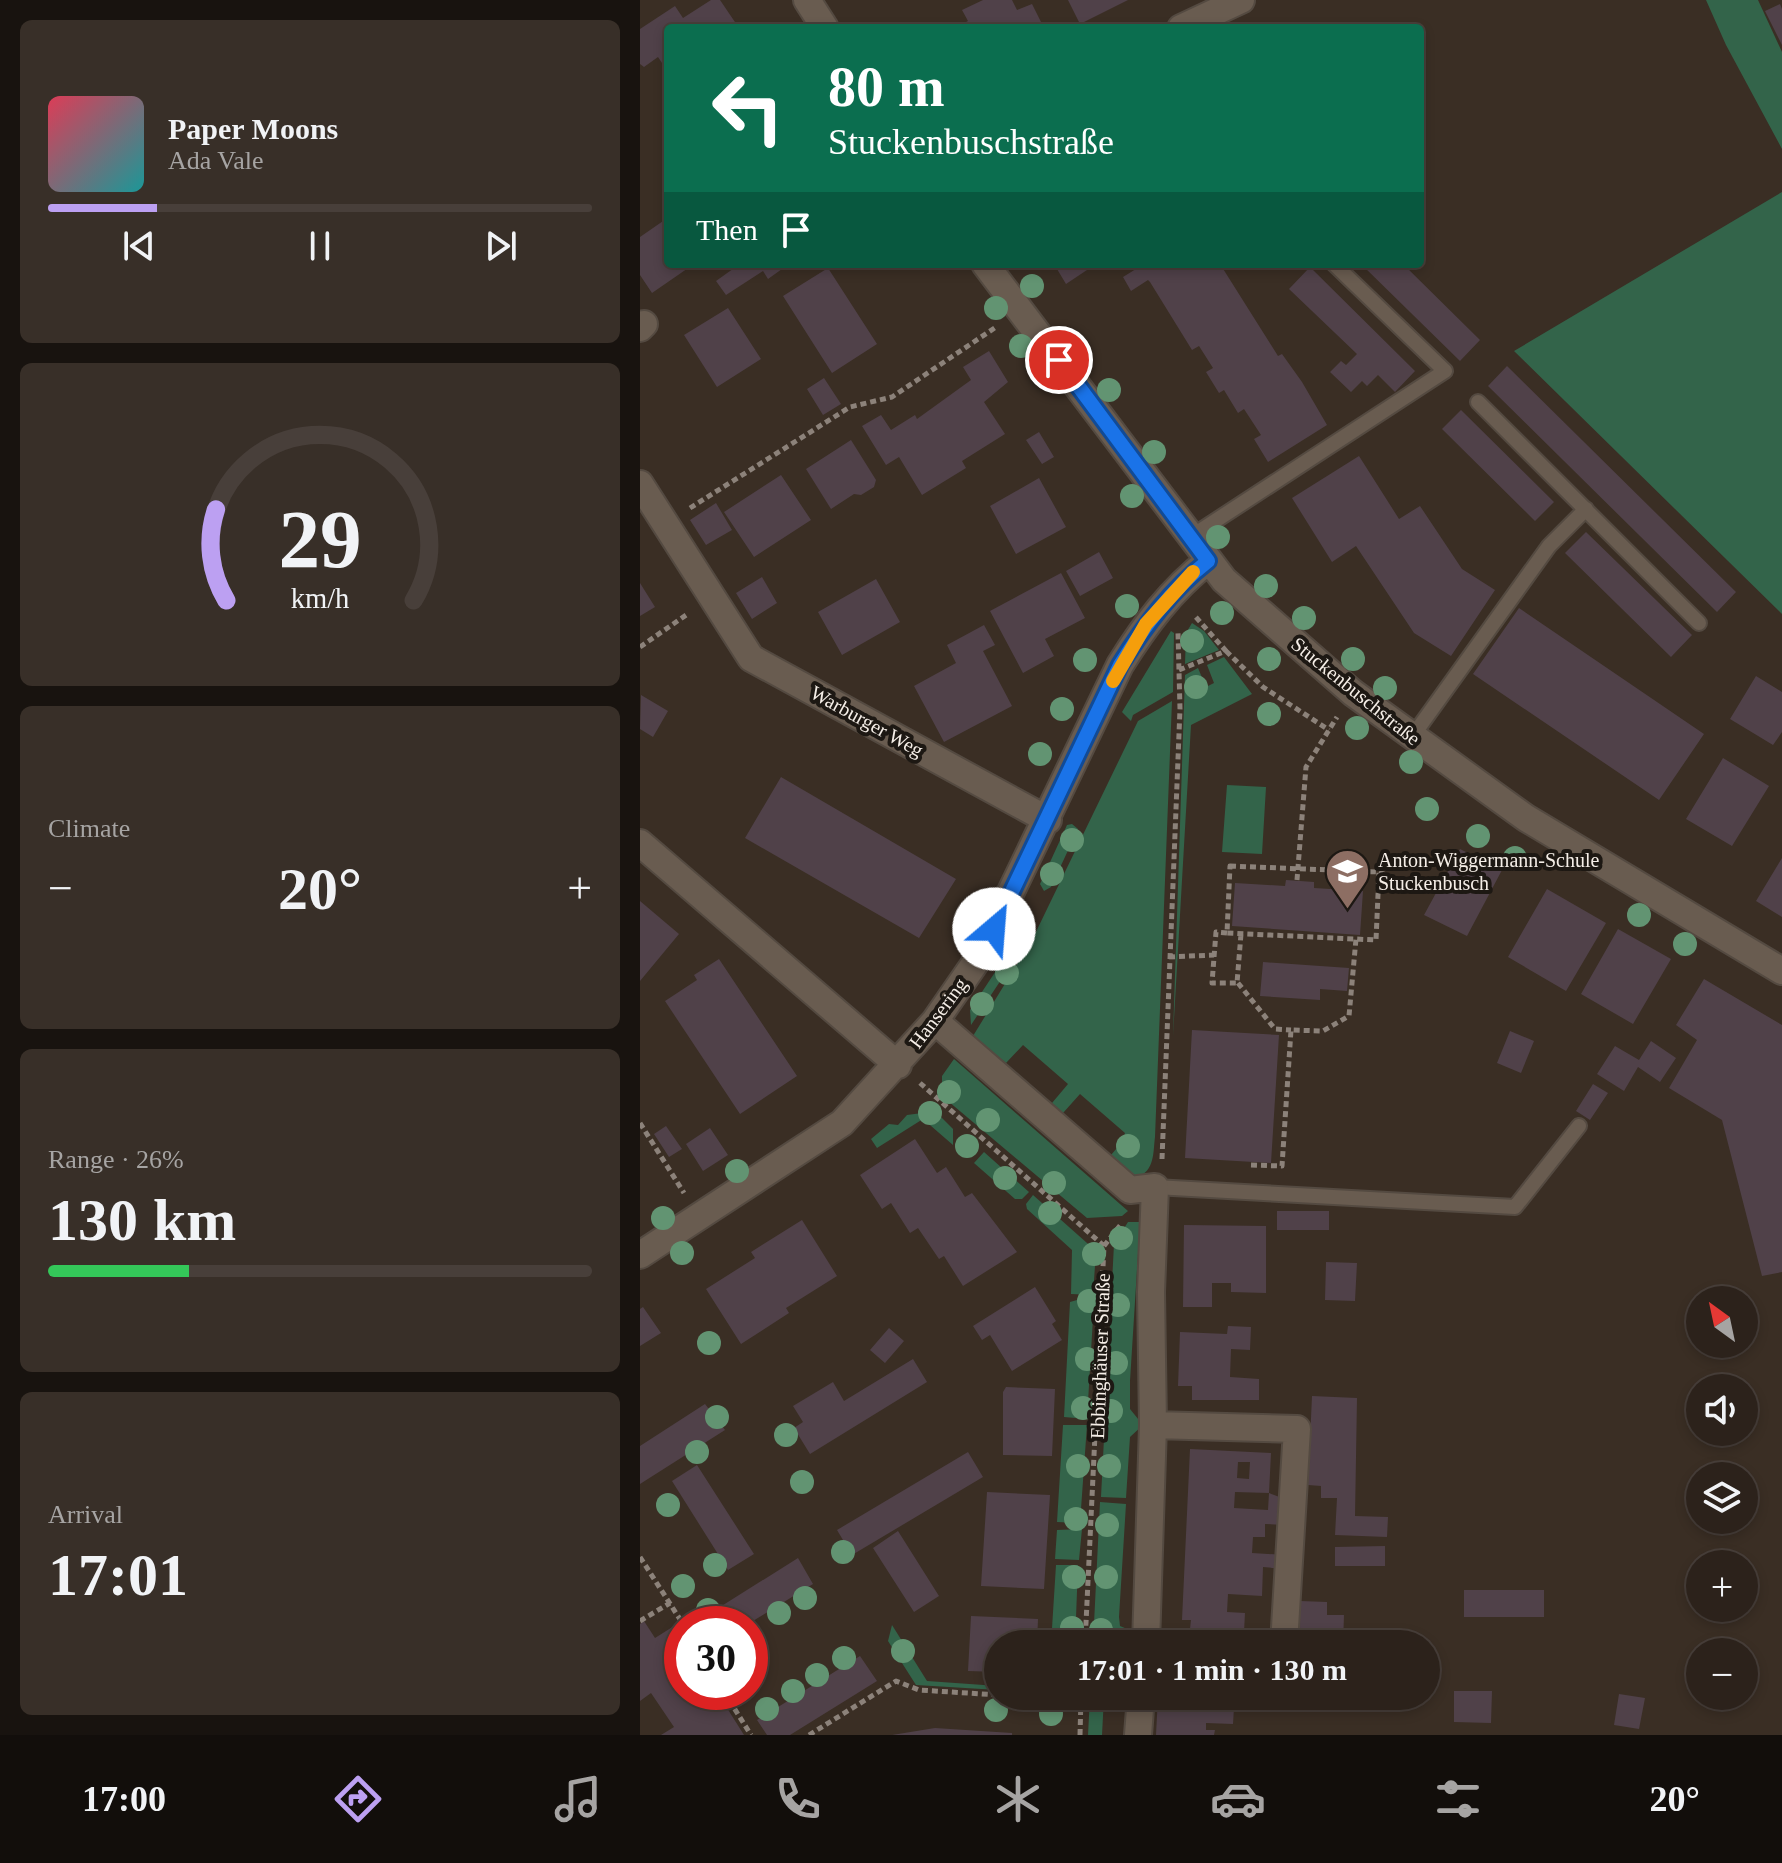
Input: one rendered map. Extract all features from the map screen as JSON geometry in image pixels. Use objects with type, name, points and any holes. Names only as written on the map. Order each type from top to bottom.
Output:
[{"type":"street","points":[[807,0],[822,24]]},
{"type":"street","points":[[1190,24],[1241,0]]},
{"type":"street","name":"Stuckenbuschstraße","points":[[988,268],[1167,502],[1189,538],[1224,580],[1353,693],[1526,818],[1782,971]]},
{"type":"street","name":"Warburger Weg","points":[[640,484],[751,658],[1048,820]]},
{"type":"street","name":"Hansering","points":[[640,1255],[842,1123],[935,1021],[980,956],[1120,665],[1146,624],[1208,561]]},
{"type":"street","points":[[640,843],[898,1065]]},
{"type":"street","points":[[935,1021],[1130,1190],[1155,1187],[1151,1292],[1153,1425],[1146,1630]]},
{"type":"street","points":[[1153,1425],[1297,1429],[1285,1630]]},
{"type":"street","points":[[1138,1735],[1140,1710]]},
{"type":"lane","points":[[1189,538],[1445,371],[1338,268]]},
{"type":"lane","points":[[1478,402],[1699,623]]},
{"type":"lane","points":[[1412,737],[1549,546],[1586,509]]},
{"type":"lane","points":[[1155,1187],[1515,1207],[1579,1126]]},
{"type":"path","points":[[666,523],[850,407],[892,397],[1021,309]]},
{"type":"path","points":[[1181,590],[1226,651],[1263,687],[1329,730]]},
{"type":"path","points":[[1155,1187],[1162,1164],[1178,783],[1181,590]]},
{"type":"path","points":[[640,647],[712,595]]},
{"type":"path","points":[[1179,670],[1226,651]]},
{"type":"path","points":[[1297,880],[1306,767],[1353,693]]},
{"type":"path","points":[[1227,933],[1230,866],[1379,872],[1411,885],[1442,881]]},
{"type":"path","points":[[1237,983],[1212,983],[1216,932],[1376,940],[1379,872]]},
{"type":"path","points":[[1241,934],[1237,983],[1275,1029],[1291,1030],[1323,1031],[1349,1016],[1356,939]]},
{"type":"path","points":[[1169,957],[1214,955]]},
{"type":"path","points":[[1235,1164],[1282,1166],[1291,1030]]},
{"type":"path","name":"Ebbinghäuser Straße","points":[[898,1065],[1104,1246],[1086,1630]]},
{"type":"path","points":[[1275,1101],[1286,1102]]},
{"type":"path","points":[[640,1123],[700,1218]]},
{"type":"path","points":[[640,1557],[672,1606]]},
{"type":"path","points":[[640,1621],[670,1603]]},
{"type":"path","points":[[809,1735],[896,1681],[919,1690],[984,1694]]},
{"type":"path","points":[[736,1710],[751,1735]]},
{"type":"path","points":[[1080,1735],[1082,1710]]},
{"type":"green space","points":[[1706,0],[1758,0],[1782,52],[1782,149],[1726,45]]},
{"type":"green space","points":[[1782,192],[1782,614],[1514,351]]},
{"type":"green space","points":[[1192,623],[1204,631],[1219,650],[1185,664],[1186,633]]},
{"type":"green space","points":[[1171,631],[1174,633],[1173,692],[1133,715],[1131,721],[1122,712]]},
{"type":"green space","points":[[1224,657],[1252,694],[1191,725],[1173,1036],[1185,675],[1198,668],[1206,687],[1214,683],[1207,665]]},
{"type":"green space","points":[[1172,701],[1155,1137],[1150,1166],[1137,1178],[1111,1155],[1125,1133],[1080,1094],[1063,1113],[1052,1103],[1068,1084],[1023,1045],[1006,1063],[973,1036],[1033,938],[1138,721]]},
{"type":"green space","points":[[1227,785],[1266,787],[1262,854],[1222,852]]},
{"type":"green space","points":[[1072,824],[1078,829],[1051,887],[1044,891],[1040,884],[1067,825]]},
{"type":"green space","points":[[1015,942],[1021,950],[971,1025],[970,1010]]},
{"type":"green space","points":[[954,1059],[1128,1211],[1122,1216],[1087,1218],[942,1096],[942,1076]]},
{"type":"green space","points":[[928,1104],[953,1129],[953,1145],[923,1119],[877,1148],[871,1139],[889,1124],[898,1125],[907,1115],[922,1113]]},
{"type":"green space","points":[[984,1152],[1029,1192],[1022,1199],[1015,1199],[974,1163]]},
{"type":"green space","points":[[1033,1195],[1096,1251],[1093,1295],[1071,1294],[1072,1250],[1027,1209],[1026,1204]]},
{"type":"green space","points":[[1128,1222],[1140,1222],[1130,1409],[1143,1425],[1130,1437],[1126,1498],[1101,1497],[1114,1244]]},
{"type":"green space","points":[[1094,1301],[1087,1419],[1064,1417],[1070,1302]]},
{"type":"green space","points":[[1063,1425],[1087,1425],[1080,1523],[1057,1522]]},
{"type":"green space","points":[[1100,1502],[1126,1504],[1119,1617],[1120,1626],[1130,1630],[1094,1630]]},
{"type":"green space","points":[[1082,1529],[1079,1560],[1055,1559],[1057,1530]]},
{"type":"green space","points":[[1056,1565],[1078,1565],[1076,1630],[1052,1630]]},
{"type":"green space","points":[[892,1625],[927,1681],[984,1685],[984,1689],[916,1685],[888,1641]]},
{"type":"green space","points":[[1089,1710],[1103,1710],[1102,1735],[1088,1735]]},
{"type":"building","points":[[711,0],[720,0],[736,24],[664,24],[664,66],[658,57],[644,67],[640,64],[640,29],[675,6],[683,18]]},
{"type":"building","points":[[983,0],[1012,0],[1017,10],[1032,4],[1042,24],[962,24],[968,21],[962,10]]},
{"type":"building","points":[[1068,0],[1128,0],[1080,24]]},
{"type":"building","points":[[1780,4],[1782,9],[1782,45],[1765,11]]},
{"type":"building","points":[[664,220],[664,268],[688,268],[652,293],[640,275],[640,237]]},
{"type":"building","points":[[734,268],[783,268],[768,279],[763,271],[726,295],[716,281]]},
{"type":"building","points":[[828,268],[877,344],[832,373],[783,296]]},
{"type":"building","points":[[1056,268],[1090,268],[1066,284]]},
{"type":"building","points":[[1138,268],[1223,268],[1278,356],[1282,354],[1302,382],[1327,425],[1268,462],[1254,439],[1261,435],[1244,409],[1238,413],[1224,390],[1219,393],[1206,372],[1213,368],[1199,346],[1192,350],[1150,282],[1148,280],[1131,291],[1123,277]]},
{"type":"building","points":[[1311,268],[1415,371],[1395,392],[1378,375],[1367,386],[1362,381],[1351,392],[1330,372],[1341,361],[1346,365],[1357,354],[1289,289]]},
{"type":"building","points":[[1365,268],[1407,268],[1480,340],[1460,361]]},
{"type":"building","points":[[728,308],[761,359],[717,387],[684,335]]},
{"type":"building","points":[[989,351],[1008,382],[984,402],[1005,434],[962,461],[966,468],[922,495],[899,457],[886,465],[862,426],[881,415],[891,430],[915,415],[917,419],[971,380],[963,367]]},
{"type":"building","points":[[1507,366],[1736,592],[1717,612],[1488,386]]},
{"type":"building","points":[[824,378],[841,404],[823,415],[807,389]]},
{"type":"building","points":[[1461,410],[1554,502],[1535,521],[1442,429]]},
{"type":"building","points":[[1039,432],[1054,457],[1042,464],[1026,440]]},
{"type":"building","points":[[851,440],[876,480],[874,487],[861,495],[854,494],[831,509],[806,469]]},
{"type":"building","points":[[1359,456],[1399,519],[1420,506],[1462,569],[1495,590],[1451,656],[1414,633],[1356,546],[1332,562],[1292,498]]},
{"type":"building","points":[[781,475],[811,520],[754,557],[724,512]]},
{"type":"building","points":[[1039,478],[1066,527],[1016,554],[990,506]]},
{"type":"building","points":[[716,503],[732,530],[706,545],[690,520]]},
{"type":"building","points":[[1586,532],[1692,635],[1671,657],[1565,553]]},
{"type":"building","points":[[1099,552],[1113,578],[1080,596],[1066,571]]},
{"type":"building","points":[[1061,573],[1085,618],[1045,639],[1054,656],[1023,673],[990,611]]},
{"type":"building","points":[[762,577],[777,603],[752,619],[736,593]]},
{"type":"building","points":[[876,579],[900,622],[842,655],[818,612]]},
{"type":"building","points":[[640,583],[655,607],[640,616]]},
{"type":"building","points":[[1519,608],[1704,734],[1659,800],[1473,674]]},
{"type":"building","points":[[984,625],[995,645],[983,651],[1012,706],[944,742],[914,686],[956,663],[947,645]]},
{"type":"building","points":[[1756,676],[1782,692],[1782,732],[1773,745],[1730,719]]},
{"type":"building","points":[[641,695],[668,711],[653,737],[640,729]]},
{"type":"building","points":[[1723,758],[1769,786],[1732,846],[1686,819]]},
{"type":"building","points":[[781,777],[956,879],[919,938],[745,838]]},
{"type":"building","points":[[1460,849],[1502,870],[1467,936],[1424,915]]},
{"type":"building","points":[[1782,858],[1782,917],[1756,901]]},
{"type":"building","points":[[1286,880],[1314,882],[1314,888],[1363,891],[1360,935],[1232,926],[1235,883],[1285,886]]},
{"type":"building","points":[[1547,889],[1606,923],[1566,991],[1508,957]]},
{"type":"building","points":[[640,901],[679,934],[640,981]]},
{"type":"building","points":[[1618,929],[1671,959],[1633,1024],[1581,994]]},
{"type":"building","points":[[719,959],[797,1076],[740,1114],[665,1001],[697,980],[694,975]]},
{"type":"building","points":[[1263,962],[1349,968],[1347,991],[1320,989],[1320,1000],[1260,996]]},
{"type":"building","points":[[1704,979],[1782,1025],[1782,1272],[1762,1276],[1722,1120],[1669,1088],[1697,1040],[1676,1025]]},
{"type":"building","points":[[1192,1030],[1279,1035],[1271,1163],[1185,1158]]},
{"type":"building","points":[[1510,1031],[1534,1041],[1521,1073],[1497,1063]]},
{"type":"building","points":[[1651,1041],[1676,1058],[1660,1082],[1638,1067],[1624,1091],[1597,1074],[1615,1046],[1639,1060]]},
{"type":"building","points":[[1593,1084],[1608,1093],[1590,1120],[1576,1111]]},
{"type":"building","points":[[666,1126],[682,1149],[669,1157],[654,1134]]},
{"type":"building","points":[[710,1128],[728,1155],[703,1171],[686,1144]]},
{"type":"building","points":[[915,1139],[937,1173],[946,1167],[965,1197],[972,1193],[1017,1252],[963,1286],[944,1256],[939,1259],[918,1228],[910,1233],[891,1203],[882,1209],[860,1175]]},
{"type":"building","points":[[1277,1211],[1329,1211],[1329,1230],[1277,1230]]},
{"type":"building","points":[[802,1220],[837,1276],[786,1308],[789,1313],[741,1344],[706,1289],[755,1258],[751,1252]]},
{"type":"building","points":[[1184,1225],[1266,1226],[1266,1293],[1231,1292],[1231,1283],[1212,1283],[1212,1307],[1183,1307]]},
{"type":"building","points":[[1326,1262],[1357,1263],[1355,1301],[1325,1300]]},
{"type":"building","points":[[1035,1287],[1056,1321],[1052,1324],[1062,1340],[1012,1371],[990,1335],[982,1340],[973,1326]]},
{"type":"building","points":[[643,1307],[661,1333],[640,1346],[640,1309]]},
{"type":"building","points":[[1228,1326],[1251,1327],[1250,1350],[1231,1349],[1230,1377],[1259,1379],[1259,1400],[1192,1400],[1192,1386],[1178,1386],[1180,1332],[1227,1334]]},
{"type":"building","points":[[889,1328],[904,1341],[885,1363],[870,1350]]},
{"type":"building","points":[[913,1359],[927,1382],[810,1454],[794,1428],[803,1422],[793,1406],[833,1382],[844,1401]]},
{"type":"building","points":[[1006,1387],[1055,1389],[1052,1456],[1003,1455],[1003,1392]]},
{"type":"building","points":[[1312,1396],[1357,1398],[1355,1516],[1388,1517],[1387,1537],[1335,1535],[1337,1498],[1321,1498],[1321,1486],[1308,1485]]},
{"type":"building","points":[[705,1404],[725,1430],[640,1484],[640,1446]]},
{"type":"building","points":[[1190,1449],[1271,1453],[1269,1493],[1285,1499],[1285,1525],[1265,1524],[1265,1537],[1253,1537],[1252,1553],[1285,1555],[1284,1569],[1263,1567],[1262,1596],[1228,1594],[1227,1612],[1245,1613],[1244,1630],[1190,1629],[1191,1620],[1182,1620]],"holes":[[[1238,1462],[1250,1462],[1249,1479],[1237,1478]],[[1235,1492],[1269,1493],[1268,1510],[1234,1508]]]},
{"type":"building","points":[[968,1452],[983,1477],[852,1555],[837,1530]]},
{"type":"building","points":[[697,1465],[754,1554],[728,1570],[672,1481]]},
{"type":"building","points":[[987,1492],[1050,1495],[1044,1589],[981,1586]]},
{"type":"building","points":[[898,1531],[939,1596],[914,1612],[873,1548]]},
{"type":"building","points":[[1385,1546],[1385,1566],[1335,1566],[1335,1547]]},
{"type":"building","points":[[798,1558],[813,1584],[768,1612],[768,1606],[722,1606]]},
{"type":"building","points":[[1464,1590],[1544,1590],[1544,1617],[1464,1617]]},
{"type":"building","points":[[1300,1601],[1327,1602],[1327,1615],[1344,1615],[1343,1630],[1299,1630]]},
{"type":"building","points":[[971,1616],[1038,1619],[1038,1630],[984,1630],[984,1672],[968,1671]]},
{"type":"building","points":[[644,1621],[655,1638],[664,1632],[664,1710],[728,1710],[744,1735],[661,1735],[674,1727],[651,1693],[640,1701],[640,1624]]},
{"type":"building","points":[[860,1656],[877,1681],[790,1735],[767,1735],[757,1720]]},
{"type":"building","points":[[1454,1691],[1492,1691],[1491,1723],[1454,1722]]},
{"type":"building","points":[[1619,1694],[1645,1698],[1639,1729],[1614,1725]]},
{"type":"building","points":[[1157,1710],[1234,1710],[1233,1724],[1206,1723],[1206,1730],[1215,1730],[1214,1735],[1156,1735]]},
{"type":"building","points":[[1308,1710],[1374,1710],[1374,1712]]},
{"type":"building","points":[[935,1728],[1012,1733],[1012,1735],[892,1735]]},
{"type":"slow traffic","points":[[1113,681],[1146,624],[1193,572]]},
{"type":"place","name":"Anton-Wiggermann-Schule Stuckenbusch","points":[[1347,911]]},
{"type":"route","points":[[994,929],[1120,665],[1146,624],[1183,580],[1208,561],[1059,360]]}]
